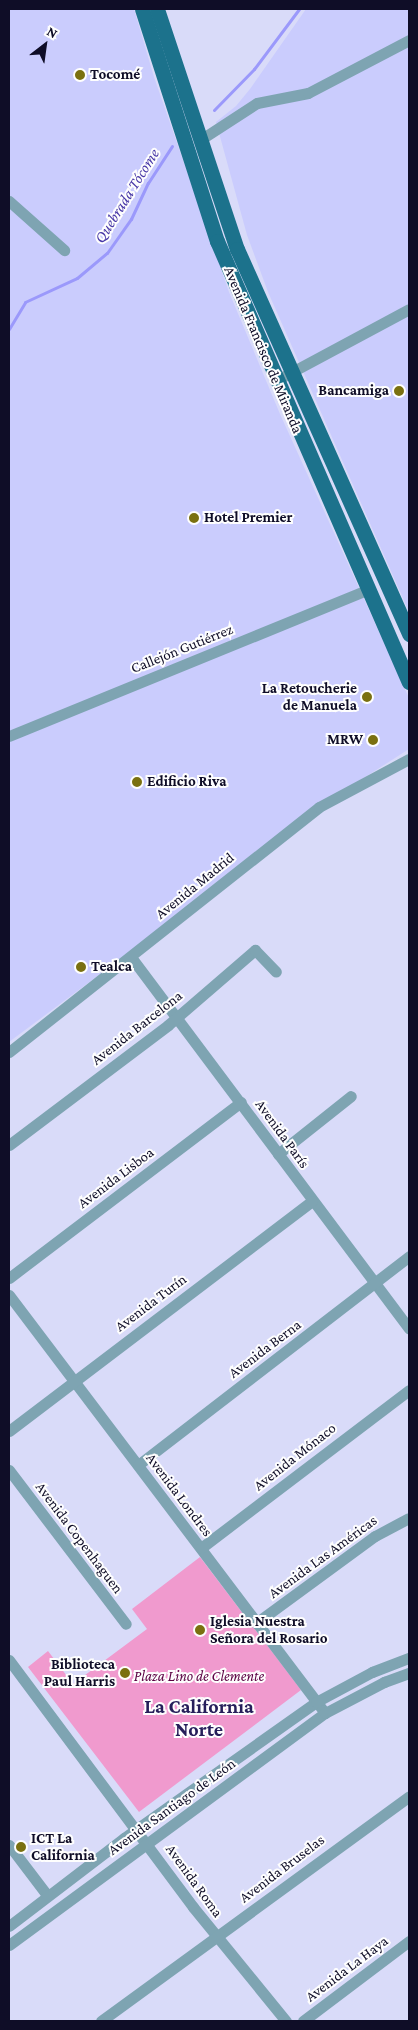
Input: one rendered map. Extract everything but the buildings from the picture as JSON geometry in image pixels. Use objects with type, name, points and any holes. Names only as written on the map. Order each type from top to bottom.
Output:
[{"type":"main road","name":"Avenida Francisco de Miranda","points":[[142,9],[217,241],[275,381],[409,682]]},
{"type":"main road","name":"Avenida Francisco de Miranda","points":[[158,9],[237,249],[291,374],[409,634]]},
{"type":"street","points":[[200,140],[257,102],[308,94],[409,40]]},
{"type":"street","points":[[9,201],[64,250]]},
{"type":"street","points":[[275,381],[409,309]]},
{"type":"street","name":"Callejón Gutiérrez","points":[[9,736],[367,590]]},
{"type":"street","name":"Avenida Madrid","points":[[9,1052],[319,807],[409,759]]},
{"type":"street","name":"Avenida Barcelona","points":[[9,1144],[176,1018],[255,950],[276,972]]},
{"type":"street","name":"Avenida París","points":[[131,957],[409,1328]]},
{"type":"street","points":[[278,1154],[350,1096]]},
{"type":"street","name":"Avenida Lisboa","points":[[9,1278],[240,1102]]},
{"type":"street","name":"Avenida Turín","points":[[9,1432],[73,1381],[312,1201]]},
{"type":"street","name":"Avenida Berna","points":[[138,1465],[377,1283],[409,1256]]},
{"type":"street","name":"Avenida Londres","points":[[9,1295],[326,1713]]},
{"type":"street","name":"Avenida Mónaco","points":[[201,1548],[409,1390]]},
{"type":"street","name":"Avenida Copenhaguen","points":[[9,1470],[126,1624]]},
{"type":"street","name":"Avenida Las Américas","points":[[256,1623],[375,1536],[409,1518]]},
{"type":"street","name":"Avenida Santiago de León","points":[[9,1926],[46,1895],[316,1702],[358,1679],[409,1658]]},
{"type":"street","name":"Avenida Roma","points":[[9,1660],[218,1937],[286,2021]]},
{"type":"street","name":"Avenida Santiago de León","points":[[9,1945],[326,1713],[384,1682],[409,1673]]},
{"type":"street","name":"Avenida Bruselas","points":[[101,2021],[409,1796]]},
{"type":"street","points":[[9,1845],[46,1895]]},
{"type":"street","name":"Avenida La Haya","points":[[303,2021],[409,1940]]},
{"type":"shaded area","points":[[9,9],[134,9],[154,77],[229,292],[280,414],[409,698],[409,749],[359,781],[9,1042]]},
{"type":"shaded area","points":[[306,9],[409,9],[409,612],[268,292],[247,235],[216,122],[236,106],[250,89]]},
{"type":"green space","name":"Plaza Lino de Clemente","points":[[200,1557],[301,1690],[139,1812],[28,1667],[48,1651],[73,1684],[147,1629],[132,1609]]},
{"type":"waterway","name":"Quebrada Tócome","points":[[214,110],[254,69],[299,9]]},
{"type":"waterway","name":"Quebrada Tócome","points":[[9,329],[25,302],[77,278],[107,253],[131,219],[148,183],[172,146]]},
{"type":"place","name":"Tocomé","points":[[80,75]]},
{"type":"place","name":"Bancamiga","points":[[399,391]]},
{"type":"place","name":"Hotel Premier","points":[[194,518]]},
{"type":"place","name":"La Retoucherie de Manuela","points":[[367,697]]},
{"type":"place","name":"MRW","points":[[373,740]]},
{"type":"place","name":"Edificio Riva","points":[[137,782]]},
{"type":"place","name":"Tealca","points":[[81,967]]},
{"type":"place","name":"Iglesia Nuestra Señora del Rosario","points":[[200,1630]]},
{"type":"place","name":"Biblioteca Paul Harris","points":[[125,1673]]},
{"type":"place","name":"ICT La California","points":[[21,1847]]},
{"type":"district","name":"La California Norte","points":[[199,1718]]}]
